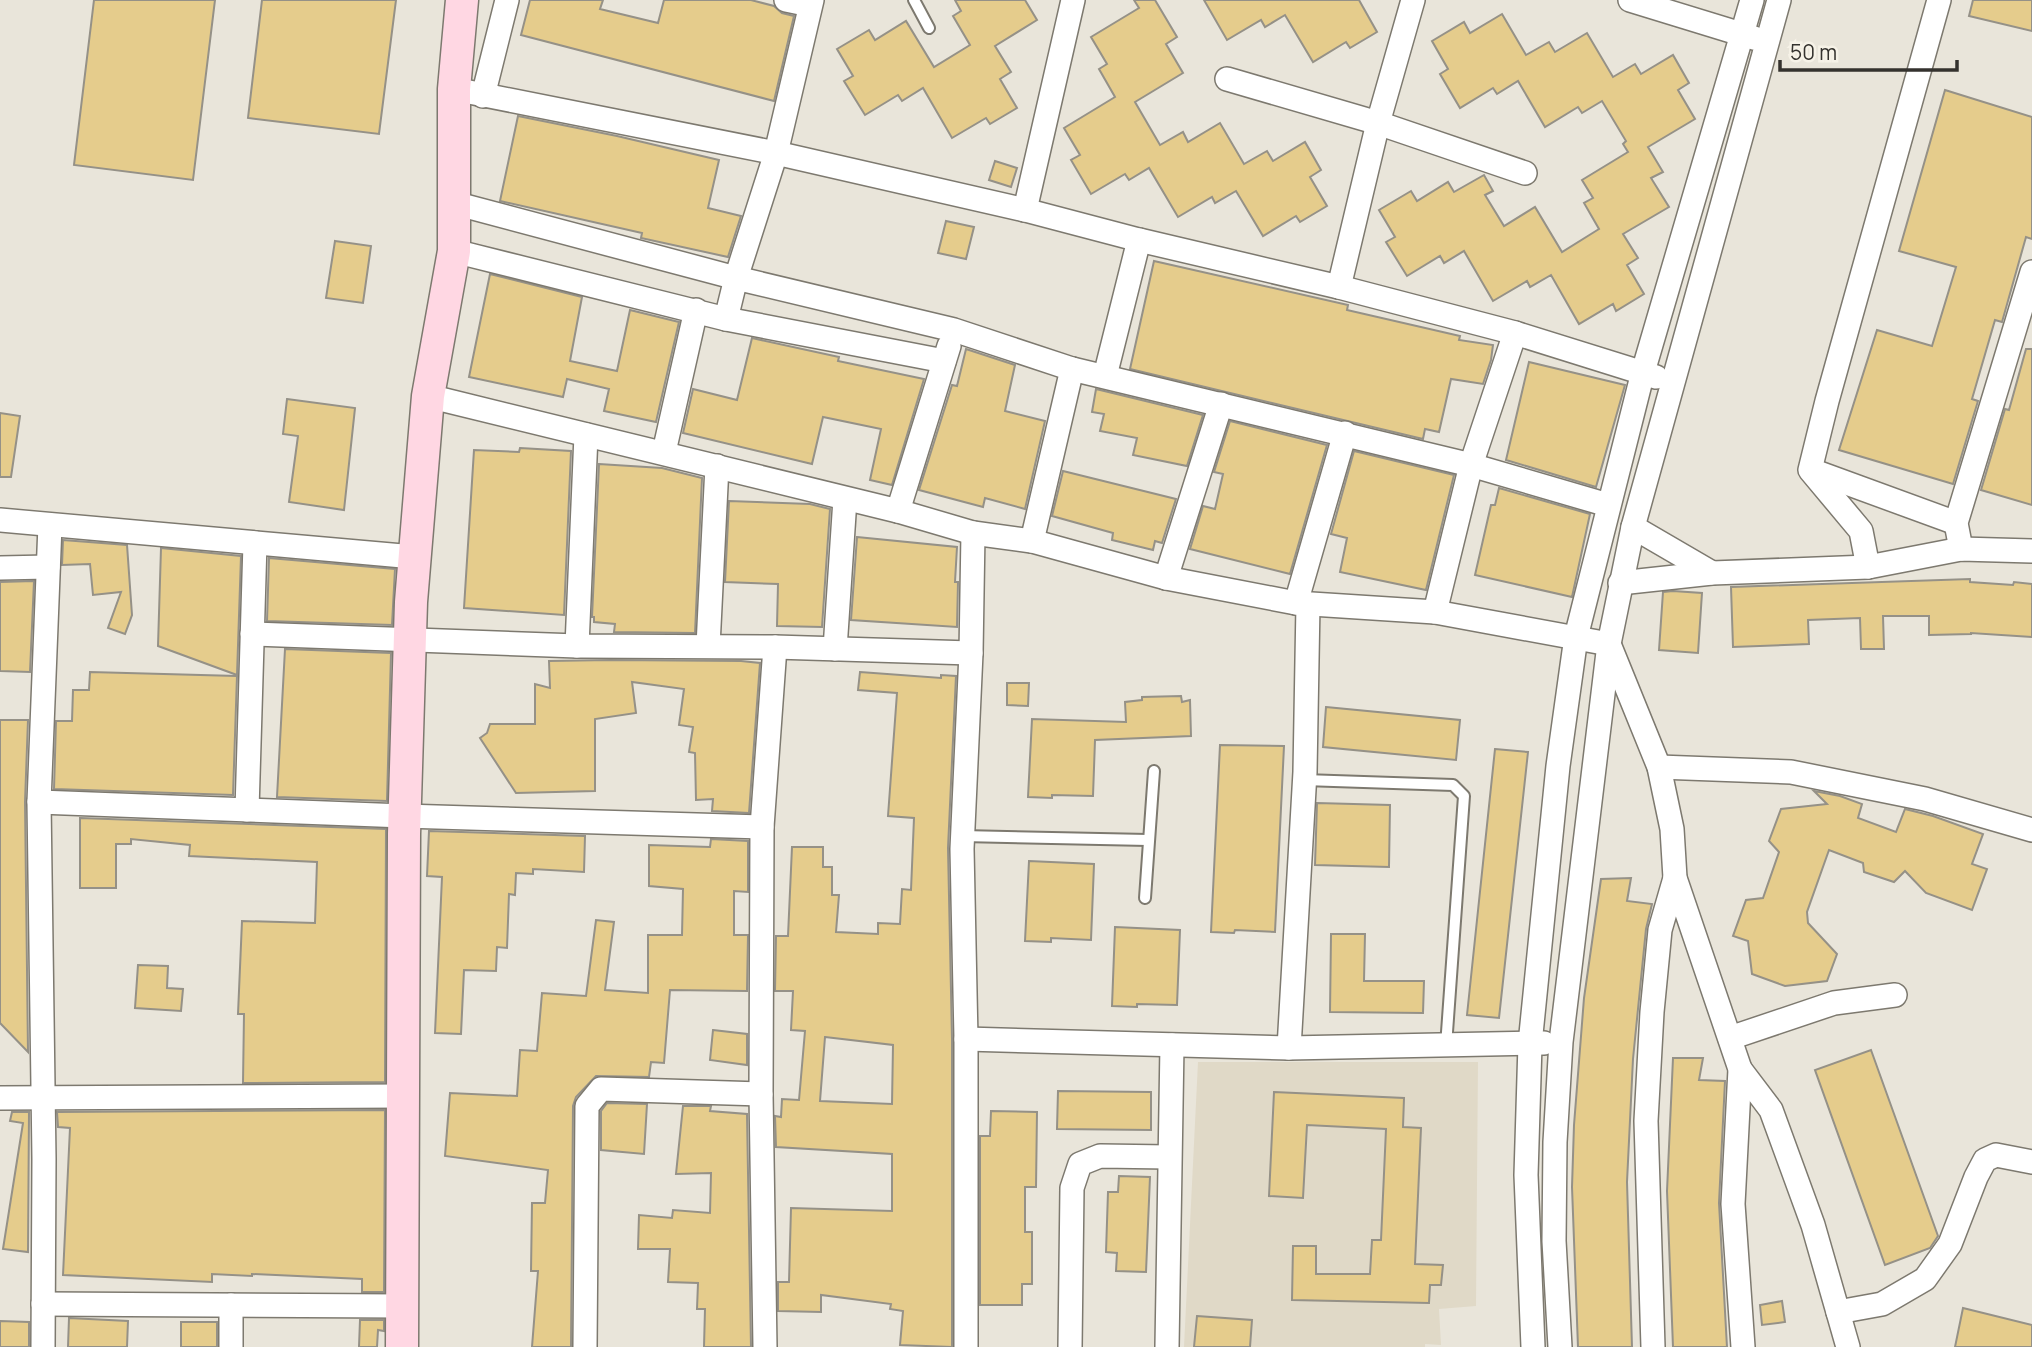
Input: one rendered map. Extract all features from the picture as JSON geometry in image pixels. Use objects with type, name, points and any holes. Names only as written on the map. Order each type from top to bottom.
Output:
[{"type":"main road","points":[[402,1347],[404,816],[410,639],[428,396],[454,251],[454,202],[469,92],[462,0]]},
{"type":"street","points":[[507,0],[469,92],[776,153],[1025,210],[1515,333],[1672,382]]},
{"type":"street","points":[[726,319],[736,278],[776,153],[811,3],[786,0]]},
{"type":"street","points":[[1025,210],[1073,0]]},
{"type":"street","points":[[1339,287],[1378,123],[1413,0]]},
{"type":"street","points":[[1630,0],[1767,42]]},
{"type":"street","points":[[1534,1347],[1526,1175],[1530,1044],[1558,766],[1576,637],[1643,372],[1752,0]]},
{"type":"street","points":[[1559,1347],[1554,1241],[1561,1042],[1609,644],[1633,527],[1779,0]]},
{"type":"street","points":[[1810,470],[1939,0]]},
{"type":"street","points":[[1227,79],[1378,123],[1525,173]]},
{"type":"street","points":[[454,202],[736,278],[954,330],[1072,369],[1345,433],[1471,465],[1608,505]]},
{"type":"street","points":[[1105,376],[1139,240]]},
{"type":"street","points":[[454,251],[726,319],[944,361]]},
{"type":"street","points":[[1961,549],[1956,523],[2032,272]]},
{"type":"street","points":[[664,452],[696,310]]},
{"type":"street","points":[[898,511],[954,330]]},
{"type":"street","points":[[1435,612],[1471,465],[1515,333]]},
{"type":"street","points":[[1032,541],[1072,369]]},
{"type":"street","points":[[428,396],[664,452],[898,511],[973,533],[1032,541],[1166,578],[1302,603],[1435,612],[1609,644]]},
{"type":"street","points":[[1166,578],[1221,404]]},
{"type":"street","points":[[1289,1048],[1304,780],[1302,603],[1345,433]]},
{"type":"street","points":[[577,646],[586,435]]},
{"type":"street","points":[[708,646],[717,467]]},
{"type":"street","points":[[1810,470],[1956,523]]},
{"type":"street","points":[[1810,470],[1861,531],[1868,567]]},
{"type":"street","points":[[835,649],[845,499]]},
{"type":"street","points":[[0,520],[414,557]]},
{"type":"street","points":[[43,1347],[39,802],[50,526]]},
{"type":"street","points":[[1633,527],[1712,573]]},
{"type":"street","points":[[966,1347],[966,1039],[962,836],[971,653],[973,533]]},
{"type":"street","points":[[247,810],[255,544]]},
{"type":"street","points":[[1620,583],[1712,573],[1868,567],[1961,549],[2032,551]]},
{"type":"street","points":[[0,568],[48,567]]},
{"type":"street","points":[[252,634],[577,646],[708,646],[971,653]]},
{"type":"street","points":[[1609,644],[1659,767],[1672,829],[1675,878],[1740,1069],[1771,1110],[1813,1225],[1848,1347]]},
{"type":"street","points":[[765,1347],[761,1094],[762,827],[775,648]]},
{"type":"street","points":[[1659,767],[1791,772],[1925,799],[2032,830]]},
{"type":"street","points":[[39,802],[762,827]]},
{"type":"street","points":[[1653,1347],[1646,1121],[1660,930],[1675,878]]},
{"type":"street","points":[[1730,1038],[1833,1003],[1895,995]]},
{"type":"street","points":[[966,1039],[1289,1048],[1561,1042]]},
{"type":"street","points":[[1167,1347],[1172,1045]]},
{"type":"street","points":[[1740,1069],[1733,1204],[1743,1347]]},
{"type":"street","points":[[585,1347],[587,1106],[601,1089],[761,1094]]},
{"type":"street","points":[[0,1098],[403,1096]]},
{"type":"street","points":[[1838,1312],[1882,1304],[1925,1279],[1950,1244],[1985,1160],[1996,1155],[2032,1162]]},
{"type":"street","points":[[1070,1347],[1072,1188],[1080,1164],[1100,1156],[1169,1157]]},
{"type":"street","points":[[44,1304],[402,1306]]},
{"type":"street","points":[[231,1305],[231,1347]]},
{"type":"lane","points":[[914,0],[929,28]]},
{"type":"lane","points":[[1145,898],[1154,771]]},
{"type":"lane","points":[[1304,780],[1453,785],[1464,796],[1446,1046]]},
{"type":"lane","points":[[962,836],[1148,841]]},
{"type":"shaded area","points":[[1198,1062],[1478,1062],[1476,1306],[1439,1309],[1441,1345],[1184,1347]]},
{"type":"building","points":[[94,0],[215,0],[193,180],[74,165]]},
{"type":"building","points":[[262,0],[396,0],[379,134],[248,118]]},
{"type":"building","points":[[530,0],[603,0],[600,9],[658,23],[664,0],[751,0],[774,6],[782,13],[794,16],[774,101],[521,35]]},
{"type":"building","points":[[955,0],[1025,0],[1037,20],[995,46],[1011,72],[1000,79],[1017,108],[990,124],[986,118],[952,138],[923,88],[902,101],[898,95],[865,115],[844,81],[853,76],[837,49],[869,30],[875,40],[906,21],[934,67],[970,45],[953,16],[961,11]]},
{"type":"building","points":[[1134,0],[1155,0],[1177,37],[1166,44],[1183,73],[1135,102],[1160,145],[1183,132],[1188,142],[1220,123],[1244,164],[1267,151],[1273,161],[1305,142],[1321,170],[1310,177],[1327,206],[1300,222],[1296,216],[1263,236],[1236,191],[1215,203],[1212,197],[1178,217],[1149,168],[1129,180],[1125,174],[1091,194],[1071,160],[1080,155],[1064,128],[1115,97],[1099,69],[1107,64],[1091,37],[1139,8]]},
{"type":"building","points":[[1204,0],[1359,0],[1377,32],[1350,48],[1346,42],[1313,62],[1285,15],[1265,27],[1261,20],[1227,40]]},
{"type":"building","points":[[1973,0],[2032,0],[2032,31],[1969,16]]},
{"type":"building","points":[[1502,14],[1526,55],[1549,42],[1555,52],[1587,33],[1613,77],[1635,64],[1641,74],[1673,55],[1689,83],[1678,90],[1695,119],[1648,147],[1663,172],[1651,178],[1669,207],[1623,234],[1638,258],[1627,265],[1644,294],[1616,311],[1613,304],[1579,324],[1551,275],[1530,287],[1527,281],[1493,301],[1464,251],[1444,263],[1440,256],[1407,276],[1386,242],[1395,237],[1379,210],[1411,191],[1417,201],[1448,182],[1454,192],[1484,175],[1493,191],[1485,195],[1504,226],[1535,207],[1562,252],[1599,229],[1584,203],[1593,198],[1582,180],[1628,152],[1623,144],[1626,141],[1602,101],[1582,113],[1578,107],[1545,127],[1518,81],[1497,94],[1493,88],[1460,108],[1440,74],[1448,69],[1432,41],[1464,22],[1470,33]]},
{"type":"building","points":[[1945,90],[2032,117],[2032,239],[2026,237],[2002,322],[1995,320],[1972,399],[1978,401],[1953,484],[1839,450],[1877,330],[1932,346],[1956,267],[1899,251]]},
{"type":"building","points":[[518,116],[719,160],[708,208],[741,216],[728,257],[641,238],[642,233],[500,201]]},
{"type":"building","points":[[995,161],[1017,168],[1011,187],[989,180]]},
{"type":"building","points":[[946,221],[974,227],[966,259],[938,253]]},
{"type":"building","points":[[335,241],[371,246],[363,303],[326,298]]},
{"type":"building","points":[[1154,261],[1348,305],[1347,310],[1460,336],[1459,340],[1493,345],[1483,384],[1451,379],[1439,432],[1425,429],[1423,439],[1130,369]]},
{"type":"building","points":[[490,274],[582,297],[570,361],[617,371],[630,310],[679,322],[656,422],[604,411],[609,389],[567,379],[563,397],[469,377]]},
{"type":"building","points":[[752,338],[839,357],[838,361],[924,379],[892,485],[870,480],[881,429],[823,417],[812,464],[683,433],[693,389],[737,400]]},
{"type":"building","points":[[966,349],[1015,365],[1005,411],[1045,421],[1025,509],[985,498],[983,507],[919,490],[952,385],[957,386]]},
{"type":"building","points":[[2026,349],[2032,349],[2032,505],[1981,490],[2005,409],[2009,410]]},
{"type":"building","points":[[1529,362],[1625,385],[1596,487],[1506,460]]},
{"type":"building","points":[[1096,389],[1203,415],[1187,466],[1133,455],[1137,438],[1100,431],[1104,414],[1092,412]]},
{"type":"building","points":[[287,399],[355,408],[344,510],[289,502],[298,436],[283,434]]},
{"type":"building","points":[[0,413],[20,416],[11,477],[0,477]]},
{"type":"building","points":[[1230,421],[1327,445],[1290,574],[1190,549],[1203,506],[1215,509],[1223,474],[1214,472]]},
{"type":"building","points":[[520,448],[571,451],[564,615],[464,608],[474,450],[519,452]]},
{"type":"building","points":[[1354,451],[1454,475],[1426,590],[1340,572],[1347,538],[1331,534]]},
{"type":"building","points":[[599,464],[662,468],[702,478],[695,633],[614,632],[615,624],[594,622],[592,617]]},
{"type":"building","points":[[1063,471],[1176,499],[1162,543],[1155,541],[1153,550],[1112,540],[1113,533],[1052,516]]},
{"type":"building","points":[[1499,488],[1590,514],[1572,597],[1475,575],[1491,505],[1495,505]]},
{"type":"building","points":[[729,501],[810,504],[830,509],[822,627],[777,626],[778,584],[725,582]]},
{"type":"building","points":[[857,537],[957,547],[957,627],[851,620]]},
{"type":"building","points":[[63,540],[127,545],[132,615],[125,634],[108,628],[121,592],[93,595],[90,564],[62,565]]},
{"type":"building","points":[[161,548],[241,556],[237,675],[158,646]]},
{"type":"building","points":[[269,558],[395,569],[392,625],[267,621]]},
{"type":"building","points":[[1970,579],[1970,582],[2032,584],[2032,637],[1971,633],[1929,635],[1929,616],[1883,616],[1884,649],[1861,649],[1860,618],[1808,620],[1809,644],[1733,647],[1731,587]]},
{"type":"building","points":[[34,581],[30,672],[0,671],[0,582]]},
{"type":"building","points":[[1663,592],[1702,593],[1698,653],[1659,650]]},
{"type":"building","points":[[285,649],[391,653],[387,801],[277,797]]},
{"type":"building","points":[[549,661],[760,663],[749,813],[712,811],[713,799],[696,800],[695,753],[689,752],[693,727],[679,725],[684,689],[632,682],[636,713],[595,719],[595,791],[516,793],[480,738],[487,733],[490,724],[535,724],[535,684],[550,688]]},
{"type":"building","points":[[90,672],[237,676],[233,795],[54,789],[56,721],[72,721],[73,690],[89,690]]},
{"type":"building","points":[[860,672],[941,678],[941,675],[956,676],[948,848],[952,1039],[952,1347],[900,1345],[903,1311],[890,1309],[891,1304],[821,1295],[821,1312],[778,1311],[778,1282],[789,1282],[791,1208],[892,1211],[892,1154],[776,1147],[775,1116],[781,1117],[782,1099],[799,1100],[805,1031],[791,1030],[793,991],[775,991],[776,936],[788,936],[792,847],[823,847],[823,867],[832,867],[832,895],[839,895],[836,932],[878,934],[878,923],[900,924],[902,889],[911,890],[914,818],[888,816],[897,693],[858,690]],"holes":[[[825,1037],[893,1045],[892,1104],[820,1101]]]},
{"type":"building","points":[[1007,683],[1029,683],[1028,706],[1007,705]]},
{"type":"building","points":[[1181,696],[1182,702],[1190,700],[1191,736],[1095,740],[1093,796],[1028,797],[1032,719],[1126,722],[1125,702],[1142,700],[1142,697]]},
{"type":"building","points":[[1326,707],[1460,720],[1456,760],[1323,747]]},
{"type":"building","points":[[0,720],[28,720],[25,802],[28,1052],[0,1023]]},
{"type":"building","points":[[1220,745],[1284,746],[1275,932],[1211,932]]},
{"type":"building","points":[[1495,749],[1528,752],[1499,1018],[1467,1015]]},
{"type":"building","points":[[1814,791],[1862,804],[1858,818],[1896,832],[1905,809],[1983,834],[1972,864],[1987,869],[1972,910],[1926,893],[1905,871],[1894,882],[1864,872],[1863,863],[1829,850],[1807,912],[1808,923],[1837,954],[1827,981],[1785,986],[1752,974],[1748,941],[1733,936],[1746,900],[1763,898],[1779,852],[1769,841],[1781,809],[1827,804]]},
{"type":"building","points":[[1317,803],[1390,805],[1389,867],[1315,865]]},
{"type":"building","points":[[80,818],[386,829],[385,1082],[243,1083],[244,1014],[238,1014],[242,921],[315,923],[317,862],[189,856],[190,845],[131,839],[131,844],[116,844],[116,888],[80,888]]},
{"type":"building","points":[[429,831],[585,836],[584,872],[533,869],[533,874],[516,873],[515,895],[509,894],[507,948],[497,947],[496,971],[464,970],[461,1034],[435,1033],[442,877],[427,876]]},
{"type":"building","points":[[711,839],[748,841],[748,892],[734,891],[734,935],[748,935],[747,991],[670,990],[664,1063],[651,1062],[649,1077],[596,1076],[576,1097],[573,1106],[571,1347],[532,1347],[538,1271],[531,1271],[532,1203],[545,1203],[548,1170],[445,1156],[450,1093],[517,1096],[520,1050],[537,1051],[542,993],[586,996],[596,920],[614,922],[605,990],[648,993],[648,935],[682,935],[683,889],[649,886],[649,845],[710,847]]},
{"type":"building","points":[[1029,861],[1094,864],[1091,940],[1051,938],[1051,942],[1025,941]]},
{"type":"building","points":[[1631,878],[1627,901],[1652,904],[1646,929],[1633,1059],[1627,1182],[1632,1347],[1578,1347],[1572,1187],[1584,998],[1601,879]]},
{"type":"building","points":[[1115,927],[1180,930],[1177,1005],[1112,1006]]},
{"type":"building","points":[[1331,934],[1365,934],[1364,981],[1424,981],[1423,1013],[1330,1012]]},
{"type":"building","points":[[138,965],[168,966],[167,988],[183,989],[181,1011],[135,1008]]},
{"type":"building","points":[[713,1030],[747,1034],[747,1065],[710,1060]]},
{"type":"building","points":[[1871,1050],[1938,1236],[1930,1248],[1885,1265],[1815,1070]]},
{"type":"building","points":[[1673,1058],[1703,1058],[1699,1080],[1725,1081],[1719,1203],[1727,1347],[1673,1347],[1667,1191]]},
{"type":"building","points":[[1058,1091],[1151,1092],[1151,1130],[1057,1129]]},
{"type":"building","points":[[1274,1092],[1404,1098],[1403,1127],[1421,1128],[1415,1264],[1443,1265],[1441,1285],[1430,1285],[1429,1303],[1292,1300],[1293,1246],[1316,1246],[1316,1274],[1370,1274],[1372,1240],[1381,1240],[1386,1129],[1307,1125],[1303,1198],[1269,1196]]},
{"type":"building","points":[[607,1103],[647,1104],[644,1154],[601,1150],[601,1111]]},
{"type":"building","points":[[683,1106],[711,1106],[710,1111],[747,1114],[751,1347],[704,1347],[705,1309],[697,1309],[698,1283],[668,1282],[670,1249],[638,1249],[639,1215],[672,1218],[673,1210],[710,1213],[711,1173],[676,1174]]},
{"type":"building","points":[[385,1110],[384,1292],[362,1292],[362,1279],[212,1274],[212,1282],[63,1275],[70,1128],[58,1127],[57,1112]]},
{"type":"building","points":[[991,1111],[1037,1112],[1036,1187],[1025,1187],[1025,1232],[1032,1232],[1032,1284],[1022,1284],[1022,1305],[980,1305],[980,1136],[990,1136]]},
{"type":"building","points":[[12,1112],[29,1112],[28,1252],[3,1249],[23,1123],[10,1121]]},
{"type":"building","points":[[1119,1176],[1150,1177],[1146,1272],[1116,1271],[1117,1253],[1106,1252],[1108,1192],[1118,1192]]},
{"type":"building","points":[[1782,1301],[1785,1322],[1762,1325],[1760,1305]]},
{"type":"building","points":[[1963,1308],[2032,1325],[2032,1347],[1955,1347]]},
{"type":"building","points":[[1197,1316],[1252,1320],[1250,1347],[1194,1347]]},
{"type":"building","points":[[69,1318],[128,1321],[127,1347],[68,1347]]},
{"type":"building","points":[[360,1320],[384,1320],[384,1331],[378,1330],[377,1347],[359,1347]]},
{"type":"building","points":[[0,1321],[29,1322],[29,1347],[0,1347]]},
{"type":"building","points":[[181,1322],[217,1322],[217,1347],[181,1347]]}]
